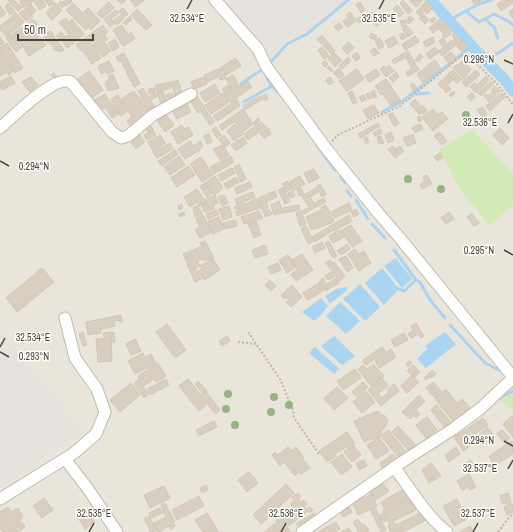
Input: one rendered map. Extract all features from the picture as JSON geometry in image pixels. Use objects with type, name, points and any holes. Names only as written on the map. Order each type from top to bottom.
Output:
[{"type":"street","points":[[215,0],[258,49],[266,66],[325,147],[378,214],[399,237],[513,377],[480,409],[453,429],[394,467],[302,532]]},
{"type":"street","points":[[0,128],[28,103],[53,85],[65,80],[71,82],[112,132],[121,138],[128,136],[153,115],[191,94]]},
{"type":"street","points":[[0,499],[74,453],[96,434],[105,412],[97,389],[75,358],[65,318]]},
{"type":"street","points":[[65,459],[88,489],[117,532]]},
{"type":"street","points":[[394,467],[441,528],[447,532]]},
{"type":"path","points":[[325,147],[338,135],[400,106],[461,56],[467,54],[497,84],[513,105]]},
{"type":"path","points":[[248,332],[280,379],[294,418],[319,454]]},
{"type":"path","points":[[238,342],[257,344]]},
{"type":"path","points":[[498,532],[510,516],[513,515]]},
{"type":"shaded area","points":[[0,0],[513,0],[513,532],[0,532]]},
{"type":"shaded area","points":[[220,0],[343,0],[307,31],[286,42],[269,61]]},
{"type":"shaded area","points":[[0,328],[81,431],[0,488]]},
{"type":"green space","points":[[472,129],[513,172],[513,206],[489,225],[461,191],[439,150]]},
{"type":"green space","points":[[513,386],[513,410],[496,397],[509,387]]},
{"type":"water","points":[[396,258],[412,279],[402,288],[384,266]]},
{"type":"water","points":[[382,268],[399,289],[384,305],[365,283]]},
{"type":"water","points":[[360,284],[380,307],[365,321],[343,299]]},
{"type":"water","points":[[347,287],[347,290],[330,304],[325,296],[336,289]]},
{"type":"water","points":[[321,298],[328,306],[314,321],[302,312]]},
{"type":"water","points":[[340,302],[360,321],[346,334],[326,316]]},
{"type":"water","points":[[445,332],[456,344],[426,368],[417,359],[427,349],[426,345]]},
{"type":"water","points":[[334,336],[355,356],[342,365],[321,346]]},
{"type":"water","points":[[315,347],[339,369],[334,374],[310,354],[311,350]]},
{"type":"building","points":[[8,0],[14,0],[22,8],[18,11]]},
{"type":"building","points":[[36,0],[23,8],[20,1]]},
{"type":"building","points":[[43,0],[46,6],[39,10],[35,2]]},
{"type":"building","points":[[45,0],[52,0],[54,3],[49,6]]},
{"type":"building","points":[[66,0],[71,0],[72,2],[66,6],[63,2]]},
{"type":"building","points":[[117,0],[126,0],[122,4]]},
{"type":"building","points":[[130,0],[144,0],[136,7]]},
{"type":"building","points":[[403,0],[412,11],[408,14],[400,3]]},
{"type":"building","points":[[409,0],[423,0],[416,7]]},
{"type":"building","points":[[472,0],[482,0],[474,4]]},
{"type":"building","points":[[503,0],[513,0],[513,3],[501,11],[497,4]]},
{"type":"building","points":[[61,1],[65,5],[62,8],[58,4]]},
{"type":"building","points":[[426,1],[433,7],[427,14],[424,11],[420,16],[416,12]]},
{"type":"building","points":[[109,2],[114,8],[102,18],[97,13]]},
{"type":"building","points":[[360,2],[365,10],[361,13],[356,4]]},
{"type":"building","points":[[9,3],[15,12],[10,15],[5,6]]},
{"type":"building","points":[[55,3],[62,10],[52,20],[46,13]]},
{"type":"building","points":[[73,3],[83,13],[88,8],[100,21],[91,30],[88,27],[86,30],[66,10]]},
{"type":"building","points":[[31,4],[36,11],[32,14],[27,7]]},
{"type":"building","points":[[397,5],[404,13],[399,17],[393,9]]},
{"type":"building","points":[[0,6],[6,13],[0,18]]},
{"type":"building","points":[[27,8],[33,16],[26,21],[19,13]]},
{"type":"building","points":[[123,8],[128,14],[124,17],[119,11]]},
{"type":"building","points":[[137,9],[152,25],[146,30],[131,15]]},
{"type":"building","points":[[513,9],[513,19],[509,12]]},
{"type":"building","points":[[116,10],[119,13],[111,19],[115,23],[110,27],[104,19]]},
{"type":"building","points":[[350,12],[356,21],[347,27],[343,21],[348,18],[346,15]]},
{"type":"building","points":[[373,12],[381,23],[376,26],[369,15]]},
{"type":"building","points":[[16,13],[24,22],[7,37],[0,30],[0,26]]},
{"type":"building","points":[[423,14],[429,20],[425,24],[419,18]]},
{"type":"building","points":[[121,15],[124,19],[117,25],[113,21]]},
{"type":"building","points":[[130,16],[132,19],[126,25],[123,23]]},
{"type":"building","points":[[362,16],[364,20],[359,23],[356,19]]},
{"type":"building","points":[[410,16],[414,19],[409,24],[405,21]]},
{"type":"building","points":[[434,17],[436,19],[432,23],[430,20]]},
{"type":"building","points":[[66,18],[68,21],[62,26],[59,22]]},
{"type":"building","points":[[32,19],[40,26],[36,31],[28,23]]},
{"type":"building","points":[[72,19],[84,34],[75,42],[63,27]]},
{"type":"building","points":[[440,19],[444,24],[433,33],[429,28]]},
{"type":"building","points":[[404,20],[406,26],[402,27],[400,21]]},
{"type":"building","points":[[339,23],[343,27],[338,31],[334,27]]},
{"type":"building","points":[[447,23],[450,27],[443,33],[439,29]]},
{"type":"building","points":[[103,25],[108,32],[90,44],[85,38]]},
{"type":"building","points":[[122,25],[128,35],[131,32],[135,39],[123,46],[113,30]]},
{"type":"building","points":[[407,26],[413,33],[408,37],[402,29]]},
{"type":"building","points":[[22,27],[28,33],[18,42],[12,35]]},
{"type":"building","points":[[449,30],[451,34],[444,38],[442,35]]},
{"type":"building","points":[[34,31],[39,37],[23,48],[18,42]]},
{"type":"building","points":[[51,31],[55,38],[48,43],[43,35]]},
{"type":"building","points":[[61,32],[65,36],[60,40],[56,36]]},
{"type":"building","points":[[371,33],[377,36],[375,40],[369,37]]},
{"type":"building","points":[[403,33],[406,37],[402,40],[399,35]]},
{"type":"building","points":[[455,33],[462,41],[457,45],[452,35]]},
{"type":"building","points":[[11,35],[21,48],[16,52],[6,38]]},
{"type":"building","points":[[68,35],[74,43],[67,48],[61,40]]},
{"type":"building","points":[[104,35],[108,39],[104,42],[111,51],[103,57],[93,45]]},
{"type":"building","points":[[322,35],[335,51],[331,54],[317,39]]},
{"type":"building","points":[[394,36],[398,43],[389,48],[385,41]]},
{"type":"building","points":[[415,36],[419,42],[405,50],[402,44]]},
{"type":"building","points":[[0,37],[4,43],[0,46]]},
{"type":"building","points":[[433,37],[435,42],[426,47],[423,42]]},
{"type":"building","points":[[41,38],[46,45],[29,56],[24,49]]},
{"type":"building","points":[[85,38],[90,44],[81,51],[76,45]]},
{"type":"building","points":[[380,38],[384,46],[379,49],[375,41]]},
{"type":"building","points":[[443,38],[447,44],[452,40],[456,45],[447,52],[439,41]]},
{"type":"building","points":[[56,39],[64,50],[60,52],[58,50],[56,51],[50,43]]},
{"type":"building","points":[[115,39],[119,47],[113,51],[108,43]]},
{"type":"building","points":[[463,41],[468,47],[462,52],[457,46]]},
{"type":"building","points":[[349,42],[354,48],[347,54],[342,48]]},
{"type":"building","points":[[7,43],[23,68],[15,73],[0,49]]},
{"type":"building","points":[[92,45],[101,58],[92,64],[83,51]]},
{"type":"building","points":[[322,47],[329,56],[324,59],[318,50]]},
{"type":"building","points":[[435,47],[439,52],[430,59],[426,54]]},
{"type":"building","points":[[375,48],[379,53],[374,56],[370,51]]},
{"type":"building","points":[[443,48],[447,53],[442,56],[439,51]]},
{"type":"building","points":[[0,50],[14,71],[9,75],[7,72],[0,76]]},
{"type":"building","points":[[408,51],[419,70],[408,76],[406,72],[412,69],[406,57],[394,64],[392,60]]},
{"type":"building","points":[[357,52],[360,58],[356,61],[352,56]]},
{"type":"building","points":[[451,52],[456,58],[449,64],[444,57]]},
{"type":"building","points":[[124,53],[140,84],[134,87],[121,61],[119,62],[116,57]]},
{"type":"building","points":[[334,53],[342,60],[335,67],[328,59]]},
{"type":"building","points":[[420,54],[423,57],[418,62],[415,60]]},
{"type":"building","points":[[348,57],[351,61],[342,69],[339,66]]},
{"type":"building","points":[[236,58],[241,66],[226,75],[221,67]]},
{"type":"building","points":[[435,60],[441,69],[423,83],[417,74]]},
{"type":"building","points":[[109,61],[114,71],[107,74],[106,71],[101,74],[98,66]]},
{"type":"building","points":[[325,61],[328,64],[325,67],[322,64]]},
{"type":"building","points":[[462,61],[471,69],[464,79],[453,68]]},
{"type":"building","points":[[389,65],[394,71],[386,77],[380,69]]},
{"type":"building","points":[[329,66],[333,70],[331,72],[327,68]]},
{"type":"building","points":[[221,68],[222,72],[217,74],[218,77],[207,82],[204,75]]},
{"type":"building","points":[[339,68],[344,75],[339,79],[333,73]]},
{"type":"building","points":[[357,69],[364,79],[347,91],[339,81]]},
{"type":"building","points":[[376,69],[380,75],[369,82],[365,76]]},
{"type":"building","points":[[453,70],[462,79],[457,83],[448,74]]},
{"type":"building","points":[[476,70],[480,75],[466,87],[462,82]]},
{"type":"building","points":[[89,71],[103,90],[90,99],[77,80]]},
{"type":"building","points":[[396,72],[399,77],[393,82],[389,78]]},
{"type":"building","points":[[54,73],[58,78],[55,80],[51,75]]},
{"type":"building","points":[[224,73],[226,78],[220,80],[219,75]]},
{"type":"building","points":[[113,74],[119,88],[108,91],[105,82],[109,80],[108,76]]},
{"type":"building","points":[[233,75],[239,86],[232,90],[226,79]]},
{"type":"building","points":[[448,75],[453,80],[443,89],[438,84]]},
{"type":"building","points":[[11,76],[15,83],[2,90],[0,87],[0,82]]},
{"type":"building","points":[[486,76],[489,80],[476,93],[470,87],[474,83],[477,85]]},
{"type":"building","points":[[31,77],[38,85],[30,92],[22,82]]},
{"type":"building","points":[[204,77],[207,84],[194,89],[191,82]]},
{"type":"building","points":[[330,77],[334,82],[329,85],[326,80]]},
{"type":"building","points":[[386,79],[400,100],[391,106],[383,94],[381,95],[375,86]]},
{"type":"building","points":[[178,80],[183,97],[176,99],[171,82]]},
{"type":"building","points":[[248,81],[252,87],[237,97],[233,91]]},
{"type":"building","points":[[491,81],[494,84],[481,96],[478,93]]},
{"type":"building","points":[[170,82],[171,88],[157,92],[155,85]]},
{"type":"building","points":[[413,83],[417,88],[413,90],[410,85]]},
{"type":"building","points":[[215,84],[220,93],[205,102],[200,93]]},
{"type":"building","points":[[228,85],[237,99],[231,103],[222,89]]},
{"type":"building","points":[[448,86],[451,89],[446,93],[444,90]]},
{"type":"building","points":[[495,86],[500,91],[489,102],[484,96],[486,94],[488,96],[493,91],[491,90]]},
{"type":"building","points":[[143,88],[155,107],[149,111],[138,91]]},
{"type":"building","points":[[154,88],[155,93],[149,94],[148,89]]},
{"type":"building","points":[[374,90],[377,97],[374,98],[371,92]]},
{"type":"building","points":[[134,91],[151,116],[132,128],[127,121],[132,117],[121,99]]},
{"type":"building","points":[[163,91],[167,105],[162,107],[157,93]]},
{"type":"building","points":[[352,91],[357,102],[353,104],[348,93]]},
{"type":"building","points":[[453,91],[455,93],[451,97],[449,95]]},
{"type":"building","points":[[172,93],[175,101],[169,103],[166,95]]},
{"type":"building","points":[[223,93],[229,102],[211,114],[205,105]]},
{"type":"building","points":[[370,93],[372,98],[368,99],[366,94]]},
{"type":"building","points":[[472,93],[475,97],[471,101],[467,97]]},
{"type":"building","points":[[501,93],[505,97],[490,111],[486,106]]},
{"type":"building","points":[[105,94],[118,114],[112,118],[105,107],[101,110],[94,100]]},
{"type":"building","points":[[156,94],[157,97],[152,99],[150,96]]},
{"type":"building","points":[[266,94],[268,99],[264,101],[262,96]]},
{"type":"building","points":[[118,95],[127,112],[120,116],[111,99]]},
{"type":"building","points":[[196,95],[205,108],[198,113],[189,99]]},
{"type":"building","points":[[364,95],[366,100],[362,102],[359,97]]},
{"type":"building","points":[[260,96],[262,99],[245,110],[243,106]]},
{"type":"building","points":[[415,99],[422,108],[423,106],[427,111],[423,114],[422,113],[420,115],[410,104]]},
{"type":"building","points":[[237,100],[240,106],[217,121],[213,116]]},
{"type":"building","points":[[186,102],[191,112],[177,119],[172,110]]},
{"type":"building","points":[[374,105],[379,113],[368,119],[363,110]]},
{"type":"building","points":[[482,107],[487,114],[482,117],[477,110]]},
{"type":"building","points":[[205,109],[215,122],[210,125],[201,112]]},
{"type":"building","points":[[243,109],[253,124],[243,132],[235,121],[222,130],[219,126]]},
{"type":"building","points":[[433,109],[438,115],[442,112],[448,119],[433,131],[422,117]]},
{"type":"building","points":[[393,113],[399,124],[394,126],[388,115]]},
{"type":"building","points":[[165,114],[174,125],[165,132],[157,120]]},
{"type":"building","points":[[420,116],[422,120],[419,122],[417,117]]},
{"type":"building","points":[[258,118],[260,120],[255,125],[253,123]]},
{"type":"building","points":[[261,122],[266,127],[248,140],[244,134]]},
{"type":"building","points":[[149,123],[153,129],[148,132],[144,126]]},
{"type":"building","points":[[378,123],[380,126],[367,134],[365,130]]},
{"type":"building","points":[[235,124],[243,134],[234,141],[227,131]]},
{"type":"building","points":[[420,124],[423,129],[415,133],[412,128]]},
{"type":"building","points":[[182,125],[184,129],[188,127],[193,135],[178,144],[171,132]]},
{"type":"building","points":[[216,127],[221,135],[217,138],[212,130]]},
{"type":"building","points":[[268,128],[271,134],[264,138],[260,133]]},
{"type":"building","points":[[500,128],[509,138],[502,145],[493,135]]},
{"type":"building","points":[[380,129],[382,133],[375,136],[373,133]]},
{"type":"building","points":[[153,130],[156,135],[147,140],[144,135]]},
{"type":"building","points":[[364,131],[366,135],[360,138],[358,134]]},
{"type":"building","points":[[391,132],[394,140],[388,143],[385,135]]},
{"type":"building","points":[[439,132],[447,141],[442,145],[434,136]]},
{"type":"building","points":[[209,134],[212,142],[207,144],[204,136]]},
{"type":"building","points":[[413,134],[416,143],[407,146],[403,138]]},
{"type":"building","points":[[139,135],[145,142],[136,149],[131,142]]},
{"type":"building","points":[[160,135],[165,143],[153,151],[148,142]]},
{"type":"building","points":[[224,135],[230,143],[225,147],[219,139]]},
{"type":"building","points":[[381,136],[384,143],[379,144],[377,137]]},
{"type":"building","points":[[243,137],[247,143],[236,151],[231,145]]},
{"type":"building","points":[[367,137],[369,142],[366,144],[364,138]]},
{"type":"building","points":[[190,141],[194,146],[200,141],[203,146],[200,150],[185,159],[178,149]]},
{"type":"building","points":[[170,143],[173,149],[157,158],[153,152]]},
{"type":"building","points":[[223,145],[229,155],[220,160],[213,149]]},
{"type":"building","points":[[393,146],[396,149],[400,146],[404,151],[395,158],[388,149]]},
{"type":"building","points":[[175,150],[178,154],[162,166],[158,161]]},
{"type":"building","points":[[440,153],[443,157],[437,161],[434,157]]},
{"type":"building","points":[[179,156],[185,165],[170,175],[164,167]]},
{"type":"building","points":[[231,156],[234,162],[214,174],[210,167]]},
{"type":"building","points":[[201,157],[213,175],[202,182],[190,164]]},
{"type":"building","points":[[239,164],[246,179],[241,182],[234,167]]},
{"type":"building","points":[[188,166],[195,175],[177,187],[171,178]]},
{"type":"building","points":[[232,168],[235,173],[221,181],[218,175]]},
{"type":"building","points":[[314,169],[319,178],[309,183],[304,173]]},
{"type":"building","points":[[427,175],[432,184],[422,189],[420,184],[425,181],[423,177]]},
{"type":"building","points":[[215,176],[223,188],[214,195],[205,183]]},
{"type":"building","points":[[300,176],[305,184],[293,191],[289,182]]},
{"type":"building","points":[[236,177],[239,182],[227,189],[224,184]]},
{"type":"building","points":[[287,181],[291,189],[287,192],[282,184]]},
{"type":"building","points":[[250,182],[252,187],[237,194],[235,188]]},
{"type":"building","points":[[205,183],[212,193],[207,197],[200,186]]},
{"type":"building","points":[[320,184],[326,194],[322,197],[316,187]]},
{"type":"building","points":[[283,187],[290,201],[285,204],[278,190]]},
{"type":"building","points":[[301,188],[304,194],[299,196],[297,190]]},
{"type":"building","points":[[316,188],[318,192],[310,197],[316,207],[304,214],[302,211],[309,207],[302,196]]},
{"type":"building","points":[[197,189],[206,203],[199,206],[197,202],[190,207],[184,197]]},
{"type":"building","points":[[275,191],[277,197],[266,202],[267,207],[272,214],[265,217],[258,198]]},
{"type":"building","points":[[292,191],[295,196],[290,198],[288,193]]},
{"type":"building","points":[[253,192],[255,197],[237,205],[235,199]]},
{"type":"building","points":[[215,195],[218,203],[213,205],[214,209],[204,212],[202,206],[206,204],[205,199]]},
{"type":"building","points":[[224,195],[228,203],[222,206],[218,197]]},
{"type":"building","points":[[256,198],[261,208],[256,210],[251,201]]},
{"type":"building","points":[[324,198],[326,202],[317,207],[315,203]]},
{"type":"building","points":[[279,201],[283,213],[274,215],[271,205]]},
{"type":"building","points":[[251,202],[254,210],[237,216],[236,211],[241,208],[235,209],[234,207]]},
{"type":"building","points":[[349,203],[352,210],[334,218],[331,212]]},
{"type":"building","points":[[182,204],[183,208],[179,210],[178,206]]},
{"type":"building","points":[[198,205],[202,214],[195,217],[193,208]]},
{"type":"building","points":[[299,205],[300,210],[284,213],[283,208]]},
{"type":"building","points":[[326,205],[334,222],[311,230],[306,217],[322,210],[321,207]]},
{"type":"building","points":[[229,206],[232,217],[223,220],[219,209]]},
{"type":"building","points":[[356,209],[359,214],[354,217],[351,212]]},
{"type":"building","points":[[217,210],[219,214],[208,219],[206,214]]},
{"type":"building","points":[[259,211],[263,218],[244,224],[241,217]]},
{"type":"building","points":[[301,211],[306,224],[300,226],[296,213]]},
{"type":"building","points":[[184,212],[185,215],[180,217],[179,214]]},
{"type":"building","points":[[449,212],[454,219],[446,224],[441,218]]},
{"type":"building","points":[[472,214],[479,223],[474,226],[467,217]]},
{"type":"building","points":[[203,215],[212,232],[200,238],[195,230],[200,227],[196,219]]},
{"type":"building","points":[[349,215],[352,221],[334,231],[333,230],[315,242],[312,237]]},
{"type":"building","points":[[219,217],[224,229],[213,234],[208,221]]},
{"type":"building","points":[[236,220],[237,226],[224,229],[223,223]]},
{"type":"building","points":[[256,221],[261,235],[254,238],[248,224]]},
{"type":"building","points":[[351,225],[362,241],[352,247],[341,231]]},
{"type":"building","points":[[306,226],[313,241],[308,244],[301,228]]},
{"type":"building","points":[[339,230],[344,237],[333,243],[329,236]]},
{"type":"building","points":[[205,241],[214,258],[208,261],[200,243]]},
{"type":"building","points":[[329,241],[337,256],[333,258],[325,243]]},
{"type":"building","points":[[322,242],[325,248],[315,253],[312,247]]},
{"type":"building","points":[[347,244],[350,249],[341,255],[337,251]]},
{"type":"building","points":[[265,245],[268,254],[255,258],[252,250]]},
{"type":"building","points":[[200,247],[206,260],[203,261],[202,259],[197,261],[200,266],[195,268],[201,279],[195,282],[183,254]]},
{"type":"building","points":[[355,249],[359,254],[364,251],[371,263],[359,271],[348,254]]},
{"type":"building","points":[[302,254],[313,270],[296,281],[291,274],[298,269],[292,260]]},
{"type":"building","points":[[288,255],[296,267],[287,273],[279,260]]},
{"type":"building","points":[[346,256],[353,268],[347,272],[339,259]]},
{"type":"building","points":[[213,259],[220,270],[204,280],[198,271],[202,269],[200,266]]},
{"type":"building","points":[[330,260],[333,264],[334,262],[345,276],[339,281],[326,263]]},
{"type":"building","points":[[278,263],[281,270],[271,274],[268,267]]},
{"type":"building","points":[[42,268],[54,282],[17,312],[6,298]]},
{"type":"building","points":[[331,272],[334,277],[328,280],[325,276]]},
{"type":"building","points":[[323,278],[327,284],[336,278],[339,283],[326,291],[319,281]]},
{"type":"building","points":[[270,280],[276,286],[271,291],[265,285]]},
{"type":"building","points":[[319,283],[324,290],[308,300],[303,293]]},
{"type":"building","points":[[292,285],[302,297],[291,307],[286,302],[289,300],[286,297],[284,299],[281,295]]},
{"type":"building","points":[[121,315],[122,322],[120,323],[119,320],[114,321],[115,326],[101,329],[101,333],[88,335],[86,322]]},
{"type":"building","points":[[416,323],[424,336],[421,338],[418,334],[411,338],[408,334],[413,330],[411,326]]},
{"type":"building","points":[[167,324],[186,350],[175,358],[156,332]]},
{"type":"building","points":[[83,332],[87,345],[83,346],[79,334]]},
{"type":"building","points":[[114,332],[115,342],[112,342],[111,337],[104,337],[103,333]]},
{"type":"building","points":[[404,333],[408,340],[395,347],[391,340]]},
{"type":"building","points":[[227,336],[230,341],[222,346],[219,341]]},
{"type":"building","points":[[111,338],[112,361],[98,362],[96,339]]},
{"type":"building","points":[[135,339],[141,351],[131,355],[126,344]]},
{"type":"building","points":[[382,347],[386,352],[366,365],[363,360]]},
{"type":"building","points":[[391,349],[396,357],[379,368],[375,361]]},
{"type":"building","points":[[143,353],[145,358],[151,354],[156,363],[135,374],[128,361]]},
{"type":"building","points":[[409,361],[412,363],[408,367],[406,364]]},
{"type":"building","points":[[158,363],[166,376],[156,382],[148,369]]},
{"type":"building","points":[[373,364],[384,376],[371,386],[358,369],[363,365],[367,369]]},
{"type":"building","points":[[413,365],[420,372],[415,377],[407,371]]},
{"type":"building","points":[[355,369],[361,378],[343,390],[337,381]]},
{"type":"building","points":[[147,370],[153,380],[143,386],[148,394],[144,398],[134,383],[139,379],[138,376]]},
{"type":"building","points":[[432,370],[436,374],[426,380],[424,378]]},
{"type":"building","points":[[412,375],[419,382],[407,393],[401,386]]},
{"type":"building","points":[[382,378],[388,386],[378,394],[382,398],[389,392],[387,390],[394,384],[399,391],[381,406],[368,390]]},
{"type":"building","points":[[166,379],[169,385],[150,395],[147,389]]},
{"type":"building","points":[[188,379],[201,395],[200,397],[206,405],[199,411],[179,386]]},
{"type":"building","points":[[198,381],[207,391],[203,394],[195,384]]},
{"type":"building","points":[[363,382],[368,387],[357,397],[352,392]]},
{"type":"building","points":[[433,382],[442,392],[435,398],[426,388]]},
{"type":"building","points":[[131,383],[140,395],[120,412],[110,400]]},
{"type":"building","points":[[337,387],[348,398],[334,410],[324,398]]},
{"type":"building","points":[[446,389],[457,403],[462,399],[470,408],[453,421],[435,399]]},
{"type":"building","points":[[366,391],[375,402],[362,413],[353,402]]},
{"type":"building","points":[[206,392],[220,410],[215,414],[201,396]]},
{"type":"building","points":[[419,395],[425,401],[416,410],[420,414],[416,418],[414,415],[410,419],[402,412]]},
{"type":"building","points":[[437,405],[451,423],[445,428],[431,410]]},
{"type":"building","points":[[378,411],[388,420],[381,432],[381,436],[364,442],[354,421]]},
{"type":"building","points":[[512,416],[513,418],[513,437],[503,424]]},
{"type":"building","points":[[427,417],[437,430],[426,438],[416,425]]},
{"type":"building","points":[[483,418],[488,425],[473,435],[468,428]]},
{"type":"building","points":[[214,421],[217,427],[199,436],[196,430]]},
{"type":"building","points":[[398,426],[416,445],[409,451],[392,432]]},
{"type":"building","points":[[487,427],[494,435],[482,446],[475,439]]},
{"type":"building","points":[[467,429],[475,443],[463,451],[454,437]]},
{"type":"building","points":[[388,430],[407,453],[400,459],[381,436]]},
{"type":"building","points":[[502,430],[510,438],[504,442],[497,434]]},
{"type":"building","points":[[347,432],[355,444],[349,448],[348,446],[335,454],[336,456],[327,462],[319,451]]},
{"type":"building","points":[[379,437],[389,451],[376,459],[367,445]]},
{"type":"building","points":[[512,441],[513,454],[494,466],[489,456]]},
{"type":"building","points":[[353,445],[361,455],[352,462],[344,452]]},
{"type":"building","points":[[288,447],[291,451],[296,447],[310,468],[301,474],[299,472],[295,476],[284,462],[280,466],[272,455],[275,452],[278,455]]},
{"type":"building","points":[[456,447],[460,454],[449,462],[445,455]]},
{"type":"building","points":[[342,454],[352,467],[341,475],[331,462]]},
{"type":"building","points":[[393,454],[399,461],[383,470],[380,463]]},
{"type":"building","points":[[364,460],[367,466],[359,470],[356,463]]},
{"type":"building","points":[[470,460],[477,467],[469,474],[462,466]]},
{"type":"building","points":[[431,463],[441,476],[429,483],[422,470]]},
{"type":"building","points":[[249,472],[258,483],[247,492],[238,480]]},
{"type":"building","points":[[469,474],[476,487],[470,490],[468,487],[462,490],[457,481]]},
{"type":"building","points":[[382,483],[389,491],[376,500],[370,492]]},
{"type":"building","points":[[286,484],[294,493],[261,524],[253,515]]},
{"type":"building","points":[[206,485],[208,490],[202,493],[200,488]]},
{"type":"building","points":[[164,486],[170,498],[150,508],[144,495]]},
{"type":"building","points":[[404,489],[409,498],[385,511],[381,502]]},
{"type":"building","points":[[298,493],[301,497],[298,499],[308,511],[287,527],[291,532],[264,532],[277,522],[276,520],[293,507],[290,504],[294,501],[292,497]]},
{"type":"building","points":[[508,493],[511,502],[503,504],[500,496]]},
{"type":"building","points":[[372,494],[377,506],[358,515],[353,503]]},
{"type":"building","points":[[199,496],[204,506],[177,520],[172,510]]},
{"type":"building","points":[[44,498],[53,510],[42,518],[33,506]]},
{"type":"building","points":[[409,498],[416,510],[389,523],[383,511]]},
{"type":"building","points":[[457,499],[467,519],[454,526],[443,506]]},
{"type":"building","points":[[304,500],[307,504],[304,506],[301,502]]},
{"type":"building","points":[[165,503],[175,522],[173,522],[175,526],[171,529],[169,526],[159,532],[154,523],[166,517],[161,505]]},
{"type":"building","points":[[511,503],[513,506],[513,512],[507,515],[504,507]]},
{"type":"building","points":[[8,507],[12,512],[18,508],[23,517],[20,520],[25,527],[17,532],[3,532],[0,528],[0,512]]},
{"type":"building","points":[[310,507],[313,510],[310,513],[306,510]]},
{"type":"building","points":[[349,507],[352,512],[343,517],[340,512]]},
{"type":"building","points":[[375,507],[386,530],[381,532],[370,509]]},
{"type":"building","points":[[160,508],[163,513],[151,518],[149,513]]},
{"type":"building","points":[[86,510],[95,522],[85,529],[77,516]]},
{"type":"building","points":[[424,511],[428,519],[403,532],[391,532],[388,525],[394,522],[396,525]]},
{"type":"building","points":[[207,513],[219,532],[203,532],[195,520]]},
{"type":"building","points":[[314,513],[317,517],[299,528],[296,524]]},
{"type":"building","points":[[384,513],[387,520],[384,522],[380,515]]},
{"type":"building","points":[[149,516],[157,530],[154,532],[151,532],[144,519]]},
{"type":"building","points":[[358,519],[369,531],[359,532],[353,522]]},
{"type":"building","points":[[336,522],[340,529],[335,532],[318,532]]},
{"type":"building","points":[[470,526],[474,532],[460,532]]},
{"type":"building","points":[[349,528],[351,532],[340,532]]},
{"type":"waterway","points":[[269,64],[287,44],[307,34],[348,0]]},
{"type":"waterway","points":[[431,0],[478,53],[504,79],[513,91]]},
{"type":"waterway","points":[[449,20],[479,4],[491,0]]},
{"type":"waterway","points":[[466,11],[479,22],[494,14],[513,25]]},
{"type":"waterway","points":[[485,19],[494,27],[498,38]]},
{"type":"waterway","points":[[486,61],[513,43]]},
{"type":"waterway","points":[[382,112],[404,100],[472,46]]},
{"type":"waterway","points":[[241,84],[264,68]]},
{"type":"waterway","points":[[266,76],[271,85],[278,92]]},
{"type":"waterway","points":[[244,102],[272,86]]},
{"type":"waterway","points":[[414,92],[416,94],[429,93]]},
{"type":"waterway","points":[[316,144],[335,170]]},
{"type":"waterway","points":[[340,176],[345,183]]},
{"type":"waterway","points":[[347,191],[351,196]]},
{"type":"waterway","points":[[356,200],[368,219]]},
{"type":"waterway","points":[[372,224],[385,238]]},
{"type":"waterway","points":[[394,250],[416,280],[404,291],[399,289]]},
{"type":"waterway","points":[[416,280],[420,282],[430,300],[445,318]]},
{"type":"waterway","points":[[450,325],[485,363],[501,371]]},
{"type":"waterway","points":[[498,399],[513,391]]}]
